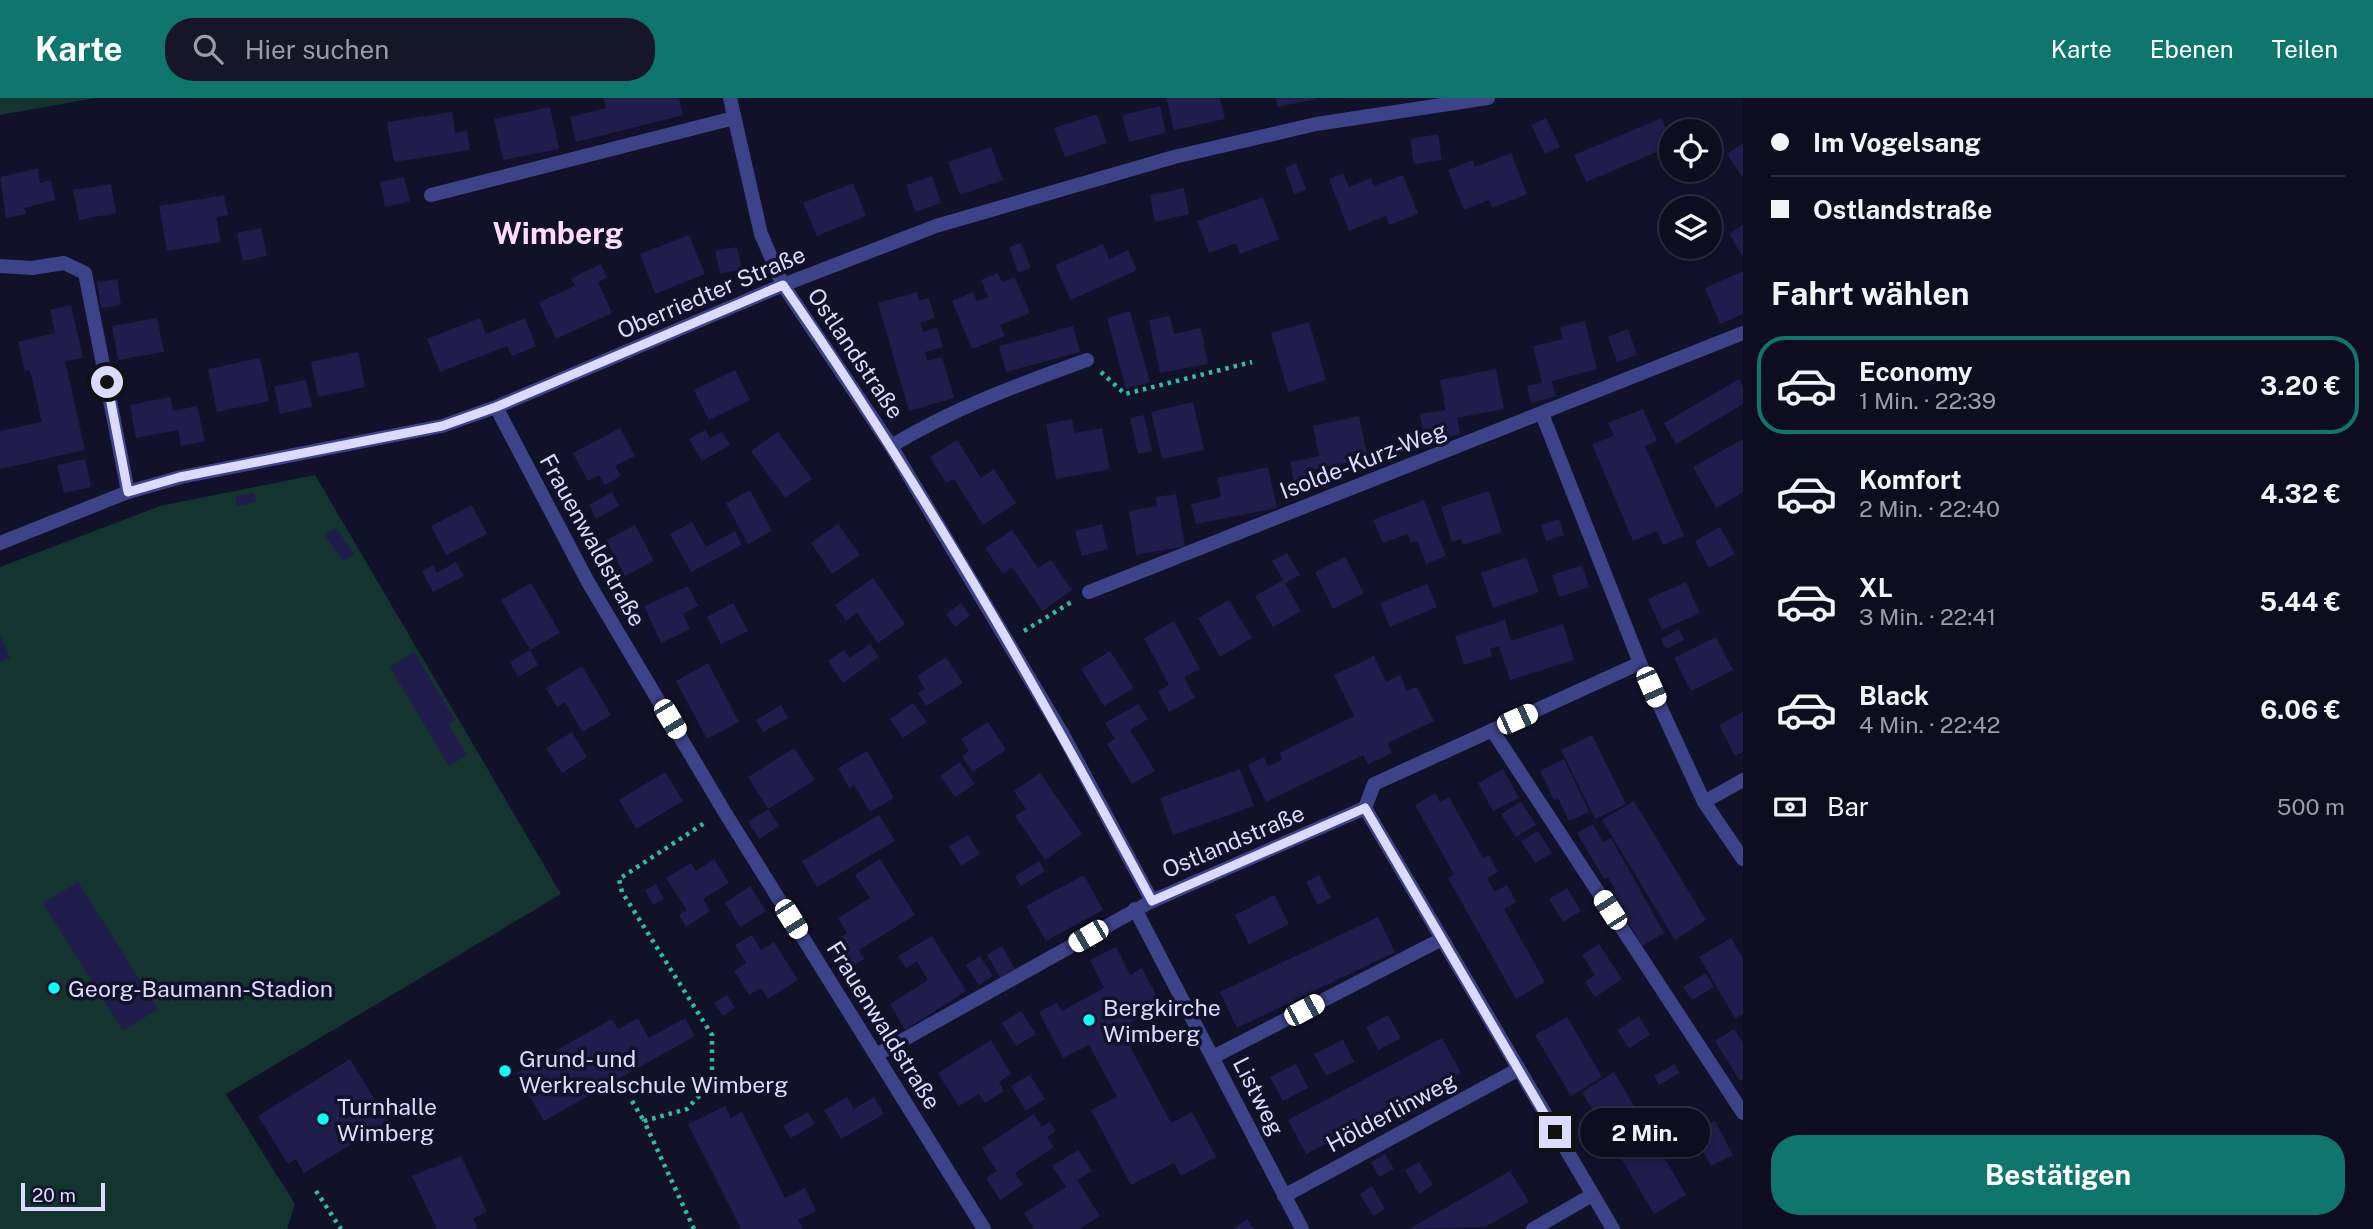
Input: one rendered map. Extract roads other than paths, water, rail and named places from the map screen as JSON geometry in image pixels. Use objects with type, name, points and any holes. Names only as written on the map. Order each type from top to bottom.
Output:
[{"type":"street","name":"Ostlandstraße","points":[[730,98],[761,234],[783,285],[891,446],[1062,733],[1152,901],[1365,808]]},
{"type":"street","name":"Oberriedter Straße","points":[[0,543],[128,492],[180,477],[442,426],[496,407],[783,285],[936,226],[1174,157],[1316,124],[1488,98]]},
{"type":"street","points":[[431,195],[734,118]]},
{"type":"street","points":[[0,266],[32,268],[64,263],[85,272],[128,492]]},
{"type":"street","name":"Isolde-Kurz-Weg","points":[[1089,592],[1743,333]]},
{"type":"street","name":"Ostlandstraße","points":[[891,446],[944,415],[990,394],[1087,360]]},
{"type":"street","name":"Frauenwaldstraße","points":[[496,407],[588,582],[724,811],[984,1229]]},
{"type":"street","points":[[1542,414],[1640,663],[1704,802],[1743,859]]},
{"type":"street","points":[[1613,1229],[1365,808],[1374,784],[1640,663]]},
{"type":"street","points":[[1492,730],[1743,1113]]},
{"type":"street","points":[[1704,802],[1743,780]]},
{"type":"street","points":[[876,1055],[1152,901]]},
{"type":"street","name":"Listweg","points":[[1135,909],[1302,1229]]},
{"type":"street","points":[[1213,1057],[1441,939]]},
{"type":"street","name":"Hölderlinweg","points":[[1284,1196],[1519,1069]]},
{"type":"street","points":[[1533,1229],[1592,1195]]},
{"type":"place","name":"Georg-Baumann-Stadion","points":[[54,988]]},
{"type":"place","name":"Bergkirche Wimberg","points":[[1089,1020]]},
{"type":"place","name":"Grund- und Werkrealschule Wimberg","points":[[505,1071]]},
{"type":"place","name":"Turnhalle Wimberg","points":[[323,1119]]},
{"type":"district","name":"Wimberg","points":[[558,233]]}]
